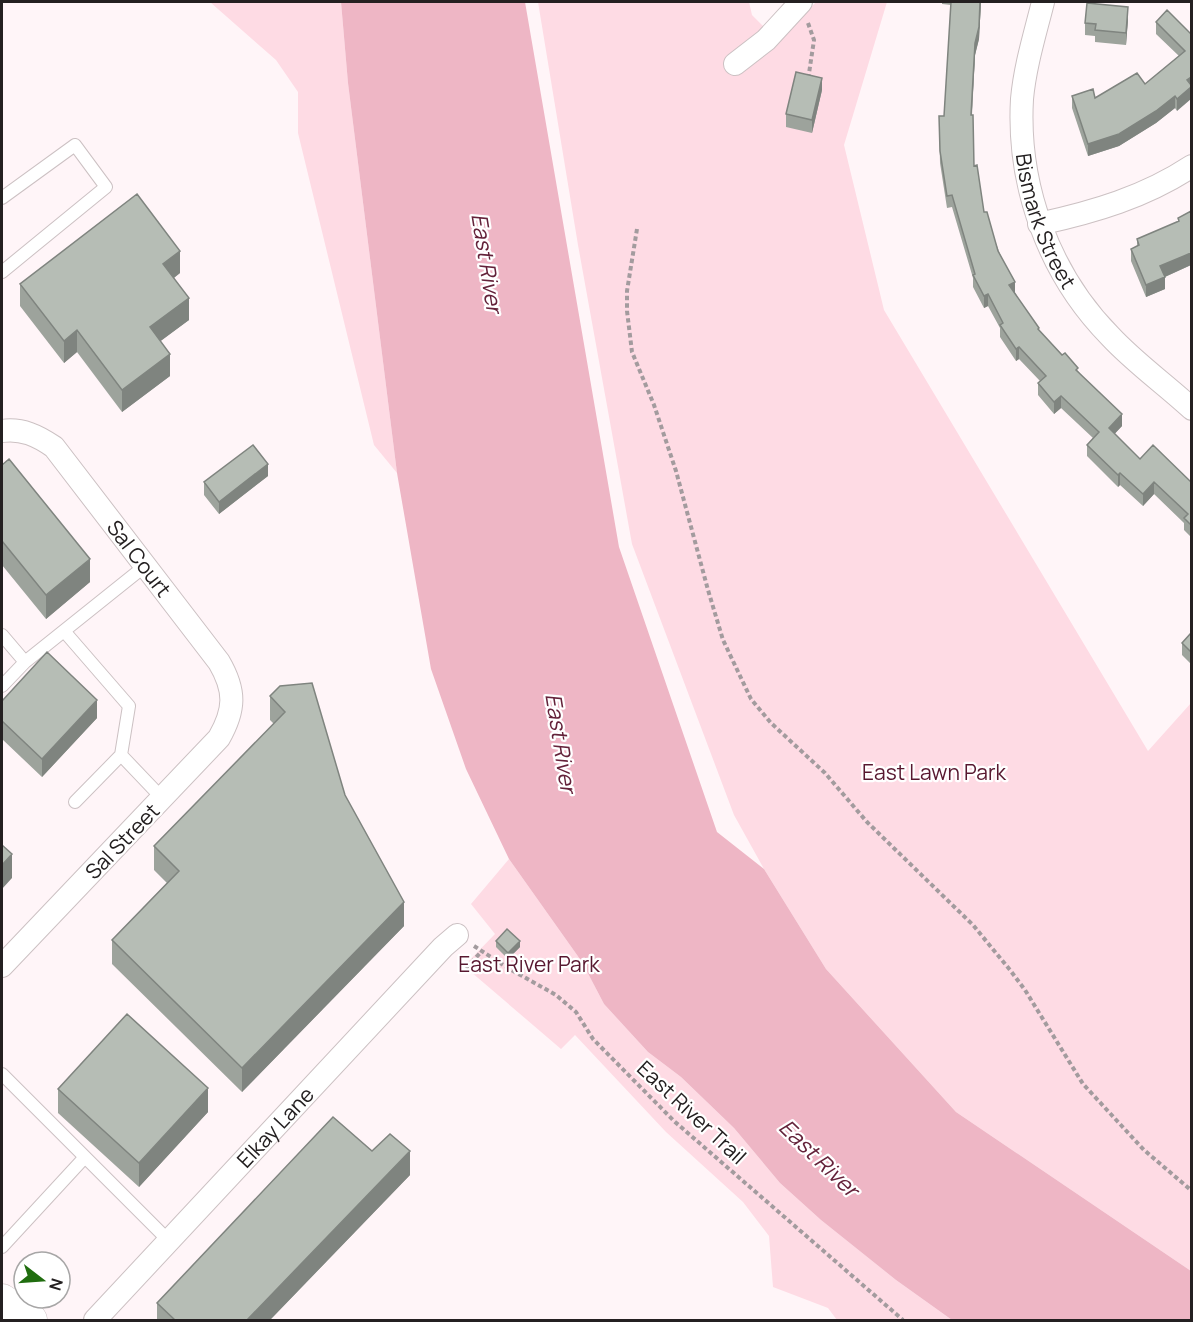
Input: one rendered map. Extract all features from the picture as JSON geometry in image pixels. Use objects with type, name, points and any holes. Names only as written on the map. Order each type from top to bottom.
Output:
[{"type":"street","points":[[735,64],[766,40],[800,2]]},
{"type":"street","name":"Bismark Street","points":[[1043,2],[1028,60],[1022,99],[1022,136],[1026,178],[1039,224],[1054,257],[1078,298],[1109,336],[1185,403]]},
{"type":"street","points":[[1039,224],[1092,212],[1136,196],[1191,166]]},
{"type":"street","name":"Sal Court","points":[[11,431],[40,438],[54,447],[219,662],[227,675],[232,691],[232,708]]},
{"type":"street","name":"Sal Street","points":[[2,966],[219,738],[229,720],[232,708]]},
{"type":"street","name":"Elkay Lane","points":[[95,1320],[443,947],[457,935]]},
{"type":"street","points":[[2,1300],[31,1320]]},
{"type":"lane","points":[[2,198],[75,145],[106,187],[2,272]]},
{"type":"lane","points":[[2,686],[25,662],[145,566]]},
{"type":"lane","points":[[64,631],[129,706],[121,755],[75,802]]},
{"type":"lane","points":[[2,634],[25,662]]},
{"type":"lane","points":[[121,755],[162,798]]},
{"type":"lane","points":[[2,1074],[169,1241]]},
{"type":"lane","points":[[2,1247],[85,1157]]},
{"type":"path","points":[[800,2],[814,40],[807,87]]},
{"type":"path","points":[[637,228],[627,291],[632,352],[654,405],[676,471],[723,640],[751,699],[771,723],[825,773],[867,822],[973,925],[1025,990],[1083,1084],[1143,1150],[1191,1191]]},
{"type":"path","name":"East River Trail","points":[[457,935],[556,995],[576,1012],[593,1038],[674,1121],[903,1320]]},
{"type":"path","points":[[466,968],[482,951]]},
{"type":"green space","points":[[210,2],[341,2],[348,83],[397,473],[374,445],[298,133],[298,92],[276,60]]},
{"type":"green space","name":"East Lawn Park","points":[[538,2],[749,2],[752,15],[779,42],[816,2],[887,2],[844,145],[884,310],[1148,751],[1191,703],[1191,1271],[956,1112],[826,969],[764,869],[734,815],[632,544],[578,245]]},
{"type":"green space","name":"East River Park","points":[[509,859],[582,962],[604,1004],[648,1052],[681,1077],[734,1128],[780,1183],[821,1220],[896,1280],[952,1320],[837,1320],[828,1308],[773,1287],[769,1236],[743,1202],[666,1132],[575,1035],[561,1049],[464,966],[495,934],[471,904]]},
{"type":"water","name":"East River","points":[[341,2],[525,2],[619,547],[717,832],[764,869],[826,969],[956,1112],[1191,1271],[1191,1320],[952,1320],[896,1280],[821,1220],[780,1183],[734,1128],[681,1077],[648,1052],[604,1004],[582,962],[509,859],[466,769],[431,669],[397,473],[348,83]]},
{"type":"building","points":[[951,2],[980,2],[971,115],[973,115],[974,166],[977,165],[984,212],[987,212],[998,251],[1015,282],[1009,285],[1038,329],[1062,355],[1065,353],[1078,368],[1076,370],[1122,414],[1109,428],[1140,459],[1153,445],[1191,482],[1191,525],[1184,518],[1188,514],[1154,482],[1143,494],[1120,473],[1118,475],[1087,445],[1099,432],[1061,396],[1054,402],[1038,383],[1046,376],[1019,347],[1016,349],[1000,325],[1003,323],[988,294],[984,296],[973,275],[975,274],[952,195],[947,196],[940,151],[939,116],[944,116]]},
{"type":"building","points":[[1087,3],[1128,7],[1126,33],[1095,30],[1096,24],[1085,23]]},
{"type":"building","points":[[1167,10],[1191,34],[1191,77],[1187,80],[1191,87],[1177,99],[1175,96],[1119,134],[1088,144],[1072,96],[1093,89],[1095,98],[1137,73],[1145,84],[1185,51],[1156,22]]},
{"type":"building","points":[[796,72],[822,78],[812,120],[786,114]]},
{"type":"building","points":[[137,194],[180,251],[163,264],[189,298],[150,327],[170,354],[122,390],[77,330],[64,341],[20,284]]},
{"type":"building","points":[[1191,211],[1191,253],[1160,266],[1165,277],[1146,285],[1131,249],[1139,245],[1137,239],[1179,221],[1178,218]]},
{"type":"building","points":[[253,445],[268,464],[219,502],[204,482]]},
{"type":"building","points":[[9,459],[90,559],[46,595],[2,541],[2,465]]},
{"type":"building","points":[[1191,633],[1191,652],[1182,643]]},
{"type":"building","points":[[47,652],[97,700],[42,759],[2,721],[2,701]]},
{"type":"building","points":[[312,683],[345,795],[404,902],[242,1068],[112,940],[179,871],[154,846],[285,712],[270,696],[280,686]]},
{"type":"building","points":[[2,845],[12,854],[2,865]]},
{"type":"building","points":[[507,929],[520,941],[508,953],[496,941]]},
{"type":"building","points":[[127,1014],[208,1088],[139,1163],[58,1089]]},
{"type":"building","points":[[333,1117],[372,1151],[390,1134],[410,1151],[247,1320],[175,1320],[157,1303]]}]
